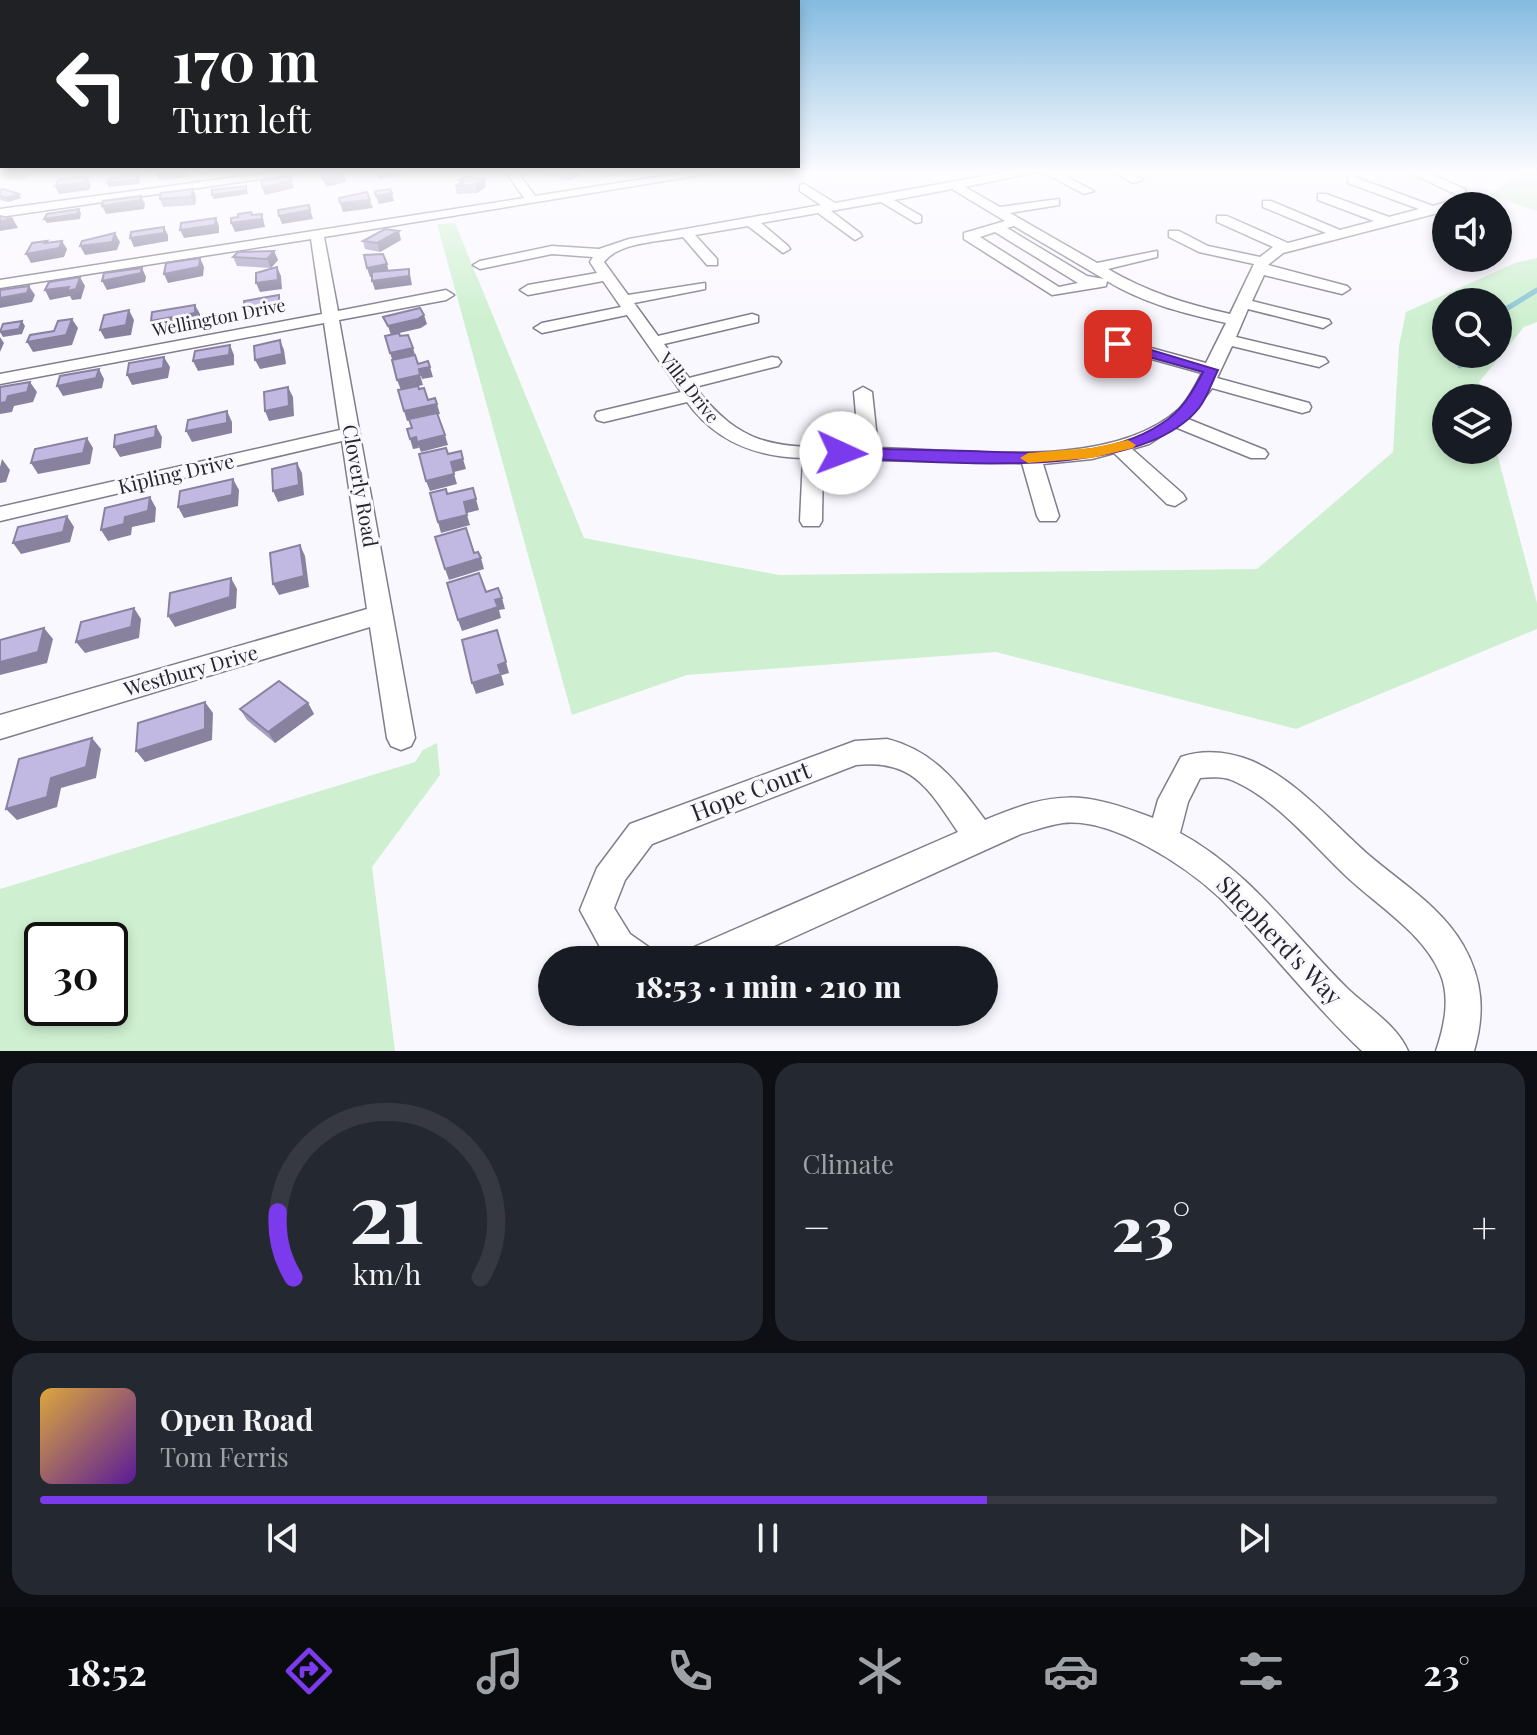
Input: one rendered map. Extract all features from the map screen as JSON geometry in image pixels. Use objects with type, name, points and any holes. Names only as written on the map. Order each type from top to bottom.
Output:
[{"type":"street","points":[[0,284],[408,220]]},
{"type":"street","points":[[528,290],[604,276],[597,262],[613,247],[762,220]]},
{"type":"street","points":[[839,220],[855,236]]},
{"type":"street","points":[[996,220],[969,236],[1057,292],[1152,254]]},
{"type":"street","points":[[999,220],[999,229],[1083,280],[1097,276]]},
{"type":"street","points":[[1008,220],[1017,222],[1097,276],[1116,280],[1159,301],[1323,323]]},
{"type":"street","points":[[1224,220],[1285,247]]},
{"type":"street","points":[[1305,220],[1336,233]]},
{"type":"street","points":[[1261,265],[1285,247],[1391,220]]},
{"type":"street","points":[[752,222],[783,249]]},
{"type":"street","points":[[686,233],[712,262]]},
{"type":"street","name":"Cloverly Road","points":[[317,234],[401,738]]},
{"type":"street","points":[[1174,234],[1204,249],[1342,289]]},
{"type":"street","points":[[480,265],[552,250],[603,254]]},
{"type":"street","name":"Villa Drive","points":[[604,276],[706,415],[737,439],[764,449],[813,452],[1055,458],[1142,440],[1176,421],[1193,406],[1261,265]]},
{"type":"street","points":[[542,328],[700,286]]},
{"type":"street","name":"Wellington Drive","points":[[0,379],[446,295]]},
{"type":"street","points":[[653,342],[752,319]]},
{"type":"street","points":[[1225,339],[1319,362]]},
{"type":"street","points":[[1118,344],[1302,407]]},
{"type":"street","points":[[604,416],[772,362]]},
{"type":"street","points":[[863,392],[869,454]]},
{"type":"street","points":[[1176,421],[1258,454]]},
{"type":"street","name":"Kipling Drive","points":[[0,514],[351,433]]},
{"type":"street","points":[[1119,447],[1175,499]]},
{"type":"street","points":[[811,521],[813,452]]},
{"type":"street","points":[[1031,458],[1048,516]]},
{"type":"street","name":"Westbury Drive","points":[[0,727],[382,614]]},
{"type":"street","name":"Hope Court","points":[[619,946],[597,910],[604,884],[620,858],[641,834],[855,753],[887,751],[911,759],[933,776],[979,837]]},
{"type":"street","points":[[735,946],[1017,821],[1065,809],[1101,814],[1163,840],[1173,800],[1185,773],[1191,766],[1210,763],[1249,773],[1292,806],[1410,911],[1441,944],[1458,973],[1465,1007],[1455,1051]]},
{"type":"street","name":"Shepherd's Way","points":[[1163,840],[1230,886],[1334,1000],[1389,1051]]},
{"type":"green space","points":[[455,223],[584,538],[779,575],[1257,569],[1393,452],[1399,346],[1406,312],[1432,300],[1432,368],[1490,368],[1480,384],[1432,384],[1432,464],[1500,464],[1537,603],[1537,629],[1296,729],[996,652],[687,675],[572,715],[437,224]]},
{"type":"green space","points":[[1537,258],[1537,322],[1524,327],[1512,342],[1512,288],[1459,288],[1495,272],[1512,272],[1512,264]]},
{"type":"green space","points":[[437,743],[440,775],[372,867],[395,1051],[0,1051],[0,889],[415,762],[423,750]]},
{"type":"building","points":[[216,220],[215,225],[180,230],[181,223]]},
{"type":"building","points":[[164,227],[164,233],[130,238],[131,232]]},
{"type":"building","points":[[385,229],[399,231],[377,243],[363,241]]},
{"type":"building","points":[[115,233],[112,242],[80,246],[82,241]]},
{"type":"building","points":[[47,241],[45,243],[62,241],[59,248],[26,254],[32,243]]},
{"type":"building","points":[[274,251],[267,259],[233,257],[238,252]]},
{"type":"building","points":[[383,254],[387,264],[367,268],[364,255]]},
{"type":"building","points":[[200,258],[199,267],[164,274],[166,263]]},
{"type":"building","points":[[277,267],[278,280],[256,283],[256,273]]},
{"type":"building","points":[[142,268],[141,273],[102,281],[104,273]]},
{"type":"building","points":[[409,269],[409,276],[372,281],[372,272]]},
{"type":"building","points":[[80,277],[76,289],[45,290],[49,282]]},
{"type":"building","points":[[29,286],[27,293],[0,298],[0,290]]},
{"type":"building","points":[[279,295],[279,302],[245,308],[244,301]]},
{"type":"building","points":[[195,305],[195,313],[151,321],[152,312]]},
{"type":"building","points":[[420,308],[424,315],[418,319],[388,326],[383,317]]},
{"type":"building","points":[[129,310],[126,325],[100,330],[104,315]]},
{"type":"building","points":[[72,319],[66,335],[27,342],[30,335],[54,331],[58,321]]},
{"type":"building","points":[[22,321],[19,329],[0,332],[3,324]]},
{"type":"building","points":[[399,333],[400,336],[408,335],[413,348],[390,353],[385,336]]},
{"type":"building","points":[[280,340],[282,354],[255,360],[254,346]]},
{"type":"building","points":[[230,345],[229,355],[193,361],[195,351]]},
{"type":"building","points":[[415,355],[418,364],[428,361],[430,367],[419,369],[420,375],[397,380],[392,360]]},
{"type":"building","points":[[164,357],[163,368],[127,375],[129,363]]},
{"type":"building","points":[[99,369],[96,378],[57,386],[60,376]]},
{"type":"building","points":[[30,382],[27,392],[8,396],[6,402],[0,403],[0,387]]},
{"type":"building","points":[[418,386],[419,389],[424,388],[428,400],[435,398],[437,404],[404,411],[398,390]]},
{"type":"building","points":[[288,387],[289,406],[265,411],[264,392]]},
{"type":"building","points":[[227,411],[227,423],[186,431],[188,420]]},
{"type":"building","points":[[437,413],[445,435],[417,442],[416,437],[410,439],[407,429],[412,428],[409,419]]},
{"type":"building","points":[[156,426],[155,437],[114,447],[115,435]]},
{"type":"building","points":[[87,438],[83,453],[31,463],[35,449]]},
{"type":"building","points":[[446,448],[448,454],[461,451],[463,459],[451,462],[454,474],[426,481],[419,454]]},
{"type":"building","points":[[297,463],[299,485],[273,491],[272,469]]},
{"type":"building","points":[[233,479],[232,495],[178,507],[180,491]]},
{"type":"building","points":[[473,488],[476,499],[464,502],[467,515],[438,522],[430,493],[446,489],[447,494]]},
{"type":"building","points":[[150,497],[148,511],[125,517],[124,524],[101,530],[105,508]]},
{"type":"building","points":[[67,516],[63,532],[13,543],[18,527]]},
{"type":"building","points":[[466,528],[474,553],[478,552],[481,558],[445,569],[435,537]]},
{"type":"building","points":[[300,545],[304,576],[273,584],[270,553]]},
{"type":"building","points":[[479,573],[486,592],[498,588],[502,598],[495,600],[498,607],[458,620],[447,583]]},
{"type":"building","points":[[231,578],[230,597],[168,616],[170,593]]},
{"type":"building","points":[[134,608],[131,627],[76,642],[81,622]]},
{"type":"building","points":[[44,628],[38,652],[0,662],[0,640]]},
{"type":"building","points":[[497,630],[506,662],[498,665],[501,674],[472,683],[462,640]]},
{"type":"building","points":[[279,681],[308,703],[268,732],[240,709]]},
{"type":"building","points":[[205,702],[205,729],[136,751],[138,723]]},
{"type":"building","points":[[92,738],[86,767],[51,778],[47,797],[6,809],[19,759]]},
{"type":"waterway","points":[[1512,305],[1537,290]]},
{"type":"slow traffic","points":[[1028,458],[1055,458],[1128,445]]},
{"type":"route","points":[[841,453],[1055,458],[1092,453],[1142,440],[1167,427],[1193,406],[1211,370],[1118,344]]}]
